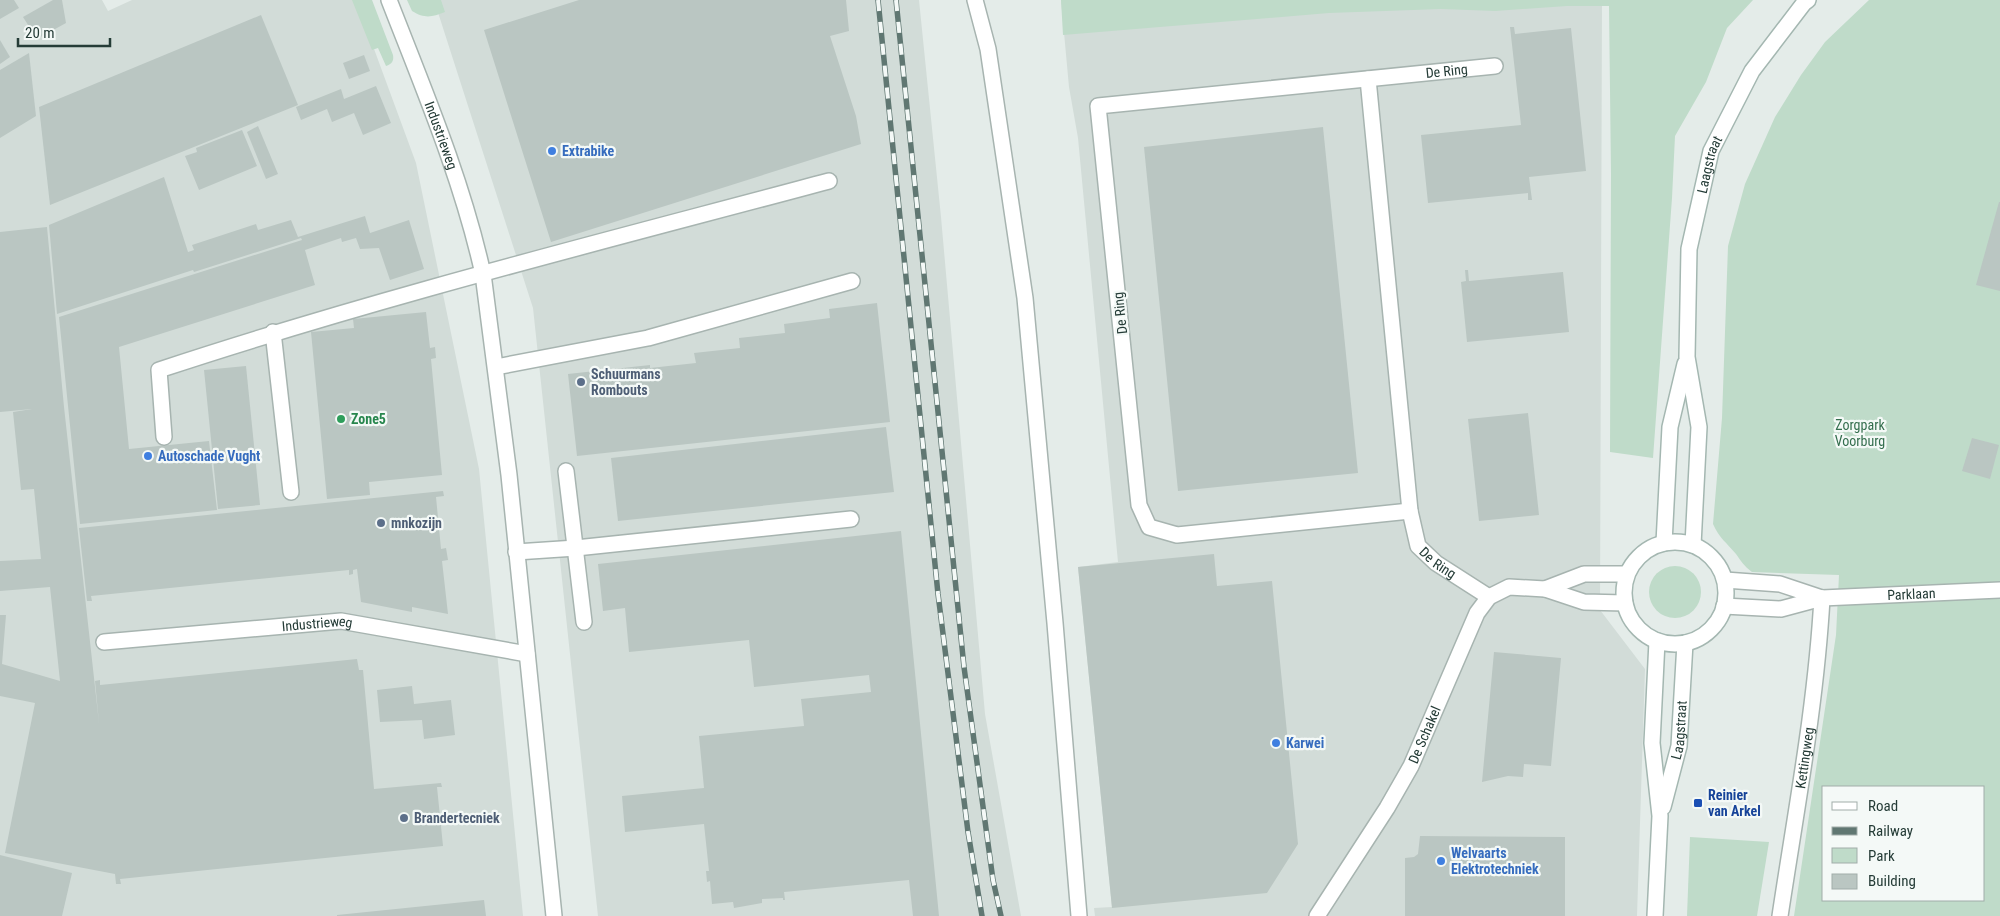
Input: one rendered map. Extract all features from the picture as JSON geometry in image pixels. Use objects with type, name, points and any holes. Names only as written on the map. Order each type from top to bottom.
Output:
[{"type":"street","name":"Industrieweg","points":[[389,0],[453,164],[477,246],[483,274],[509,475],[554,916]]},
{"type":"street","points":[[976,0],[988,49],[1025,298],[1055,623],[1079,916]]},
{"type":"street","name":"Laagstraat","points":[[1693,545],[1699,427],[1687,357],[1689,249],[1711,151],[1752,72],[1808,0]]},
{"type":"street","name":"De Ring","points":[[1410,512],[1177,535],[1149,527],[1139,505],[1098,106],[1495,66]]},
{"type":"street","name":"De Ring","points":[[1368,79],[1410,512],[1418,546],[1436,563],[1489,597]]},
{"type":"street","points":[[164,436],[159,370],[273,332],[416,291],[829,181]]},
{"type":"street","points":[[496,367],[648,338],[852,281]]},
{"type":"street","points":[[273,332],[291,492]]},
{"type":"street","name":"Laagstraat","points":[[1664,543],[1670,427],[1687,357]]},
{"type":"street","points":[[566,471],[584,622]]},
{"type":"street","points":[[516,552],[576,548],[851,519]]},
{"type":"street","points":[[1678,541],[1693,545],[1713,559],[1725,580],[1726,594],[1721,615],[1712,628],[1702,637],[1685,643],[1672,644],[1657,641],[1646,636],[1634,623],[1625,603],[1624,591],[1627,574],[1640,556],[1653,546],[1678,541]]},
{"type":"street","points":[[1545,589],[1584,574],[1627,574]]},
{"type":"street","name":"Parklaan","points":[[1725,580],[1780,584],[1822,598]]},
{"type":"street","points":[[1489,597],[1509,588],[1545,589],[1584,602],[1625,603]]},
{"type":"street","name":"Parklaan","points":[[1724,606],[1781,609],[1822,598],[2000,590]]},
{"type":"street","name":"De Schakel","points":[[1317,916],[1387,808],[1410,766],[1477,613],[1489,597]]},
{"type":"street","name":"Kettingweg","points":[[1780,916],[1808,738],[1822,598]]},
{"type":"street","name":"Industrieweg","points":[[104,642],[341,621],[527,654]]},
{"type":"street","name":"Laagstraat","points":[[1654,916],[1660,816],[1652,743],[1657,641]]},
{"type":"street","name":"Laagstraat","points":[[1660,816],[1679,746],[1685,643]]},
{"type":"shaded area","points":[[0,0],[102,0],[108,11],[132,0],[356,0],[416,163],[479,469],[523,916],[0,916]]},
{"type":"shaded area","points":[[434,0],[919,0],[941,217],[985,714],[1021,916],[598,916],[533,308]]},
{"type":"shaded area","points":[[1061,0],[1602,0],[1600,610],[1645,669],[1637,916],[1095,916],[1094,908],[1112,907],[1078,567],[1118,562],[1078,138],[1069,87]]},
{"type":"green space","points":[[352,0],[372,0],[393,55],[393,61],[390,64],[386,66],[378,48],[372,50]]},
{"type":"green space","points":[[407,0],[441,0],[445,12],[432,16],[421,15],[412,11]]},
{"type":"green space","points":[[1061,0],[1753,0],[1727,28],[1706,82],[1675,136],[1653,458],[1610,452],[1611,174],[1609,6],[1567,6],[1495,11],[1441,9],[1329,13],[1063,35]]},
{"type":"green space","name":"Zorgpark Voorburg","points":[[1869,0],[2000,0],[2000,916],[1794,916],[1836,635],[1839,575],[1752,572],[1721,537],[1713,524],[1722,418],[1728,246],[1745,184],[1775,117],[1801,75],[1825,42]]},
{"type":"green space","points":[[1670,566],[1680,566],[1694,573],[1701,587],[1701,597],[1694,611],[1680,618],[1670,618],[1660,614],[1653,607],[1649,597],[1649,587],[1653,577],[1660,570]]},
{"type":"green space","points":[[1690,837],[1769,842],[1757,916],[1687,916]]},
{"type":"building","points":[[0,0],[14,0],[19,8],[0,19]]},
{"type":"building","points":[[53,0],[62,0],[66,23],[37,39],[23,17]]},
{"type":"building","points":[[579,0],[846,0],[849,31],[830,36],[856,116],[861,144],[551,242],[484,30]]},
{"type":"building","points":[[261,15],[298,105],[50,205],[39,107]]},
{"type":"building","points":[[1510,27],[1514,27],[1515,34],[1571,28],[1586,171],[1529,177],[1532,200],[1528,200],[1528,193],[1428,203],[1421,135],[1521,125]]},
{"type":"building","points":[[0,40],[10,57],[0,64]]},
{"type":"building","points":[[29,53],[36,116],[0,138],[0,70]]},
{"type":"building","points":[[364,55],[370,71],[349,79],[343,63]]},
{"type":"building","points":[[376,86],[391,123],[363,135],[354,113],[332,122],[327,109],[301,120],[296,107],[341,89],[344,99]]},
{"type":"building","points":[[258,126],[278,174],[266,179],[247,132]]},
{"type":"building","points":[[1323,127],[1358,473],[1178,491],[1144,147]]},
{"type":"building","points":[[242,130],[257,166],[199,190],[185,156],[197,152],[196,148]]},
{"type":"building","points":[[164,177],[188,252],[194,250],[192,245],[256,224],[258,230],[291,220],[298,237],[365,216],[370,233],[409,220],[424,269],[390,280],[379,248],[360,249],[356,238],[342,242],[341,238],[305,250],[315,285],[119,347],[129,449],[209,441],[217,510],[80,524],[59,317],[302,240],[301,238],[194,272],[193,270],[57,314],[49,225]]},
{"type":"building","points":[[2000,202],[2000,291],[1976,285]]},
{"type":"building","points":[[47,227],[64,407],[99,723],[95,681],[100,680],[100,685],[357,659],[359,670],[363,670],[374,789],[441,783],[442,787],[437,787],[443,846],[120,879],[121,884],[116,884],[115,874],[5,853],[35,703],[0,696],[0,615],[6,615],[2,664],[60,681],[50,587],[0,591],[0,561],[41,559],[34,489],[21,490],[13,412],[32,409],[0,412],[0,232]]},
{"type":"building","points":[[1465,270],[1468,270],[1469,281],[1563,272],[1569,332],[1467,342],[1461,282],[1466,281]]},
{"type":"building","points":[[877,303],[890,422],[577,456],[568,374],[650,365],[650,368],[696,363],[694,353],[740,348],[739,338],[785,333],[784,324],[830,318],[829,309]]},
{"type":"building","points":[[426,312],[430,348],[435,347],[436,358],[431,359],[442,475],[369,482],[370,495],[327,499],[311,332],[354,328],[353,319]]},
{"type":"building","points":[[246,366],[260,505],[218,509],[204,370]]},
{"type":"building","points":[[1528,413],[1539,515],[1479,521],[1468,419]]},
{"type":"building","points":[[886,427],[894,492],[618,521],[611,458]]},
{"type":"building","points":[[1972,438],[1999,445],[1990,479],[1962,471]]},
{"type":"building","points":[[443,491],[444,496],[436,497],[441,549],[446,548],[448,560],[442,561],[448,614],[412,607],[412,612],[361,602],[357,569],[353,570],[353,574],[349,575],[349,570],[91,596],[92,601],[87,601],[79,528]]},
{"type":"building","points":[[901,531],[939,916],[913,916],[909,880],[784,892],[785,900],[783,898],[762,899],[762,903],[734,908],[733,902],[712,904],[710,881],[707,882],[706,871],[709,871],[704,824],[625,832],[622,796],[704,788],[699,736],[804,726],[801,699],[871,692],[869,675],[754,687],[749,640],[629,652],[625,608],[603,611],[598,564]]},
{"type":"building","points":[[1214,554],[1217,586],[1272,581],[1298,844],[1267,893],[1112,908],[1078,567]]},
{"type":"building","points":[[1494,652],[1561,658],[1551,766],[1524,764],[1523,777],[1508,776],[1482,782]]},
{"type":"building","points":[[412,686],[414,704],[451,700],[455,735],[424,739],[422,720],[380,722],[377,690]]},
{"type":"building","points":[[1420,836],[1565,837],[1565,916],[1405,916],[1405,858],[1414,857],[1418,854]]},
{"type":"building","points":[[0,855],[72,873],[62,916],[0,916]]},
{"type":"building","points":[[484,900],[486,916],[337,916],[337,915]]},
{"type":"railway","points":[[878,0],[938,594],[968,832],[982,916]]},
{"type":"railway","points":[[896,0],[964,667],[993,880],[1001,916]]},
{"type":"place","name":"Extrabike","points":[[552,151]]},
{"type":"place","name":"Schuurmans Rombouts","points":[[581,382]]},
{"type":"place","name":"Zone5","points":[[341,419]]},
{"type":"place","name":"Autoschade Vught","points":[[148,456]]},
{"type":"place","name":"mnkozijn","points":[[381,523]]},
{"type":"place","name":"Karwei","points":[[1276,743]]},
{"type":"place","name":"Reinier van Arkel","points":[[1698,803]]},
{"type":"place","name":"Brandertecniek","points":[[404,818]]},
{"type":"place","name":"Welvaarts Elektrotechniek","points":[[1441,861]]}]
